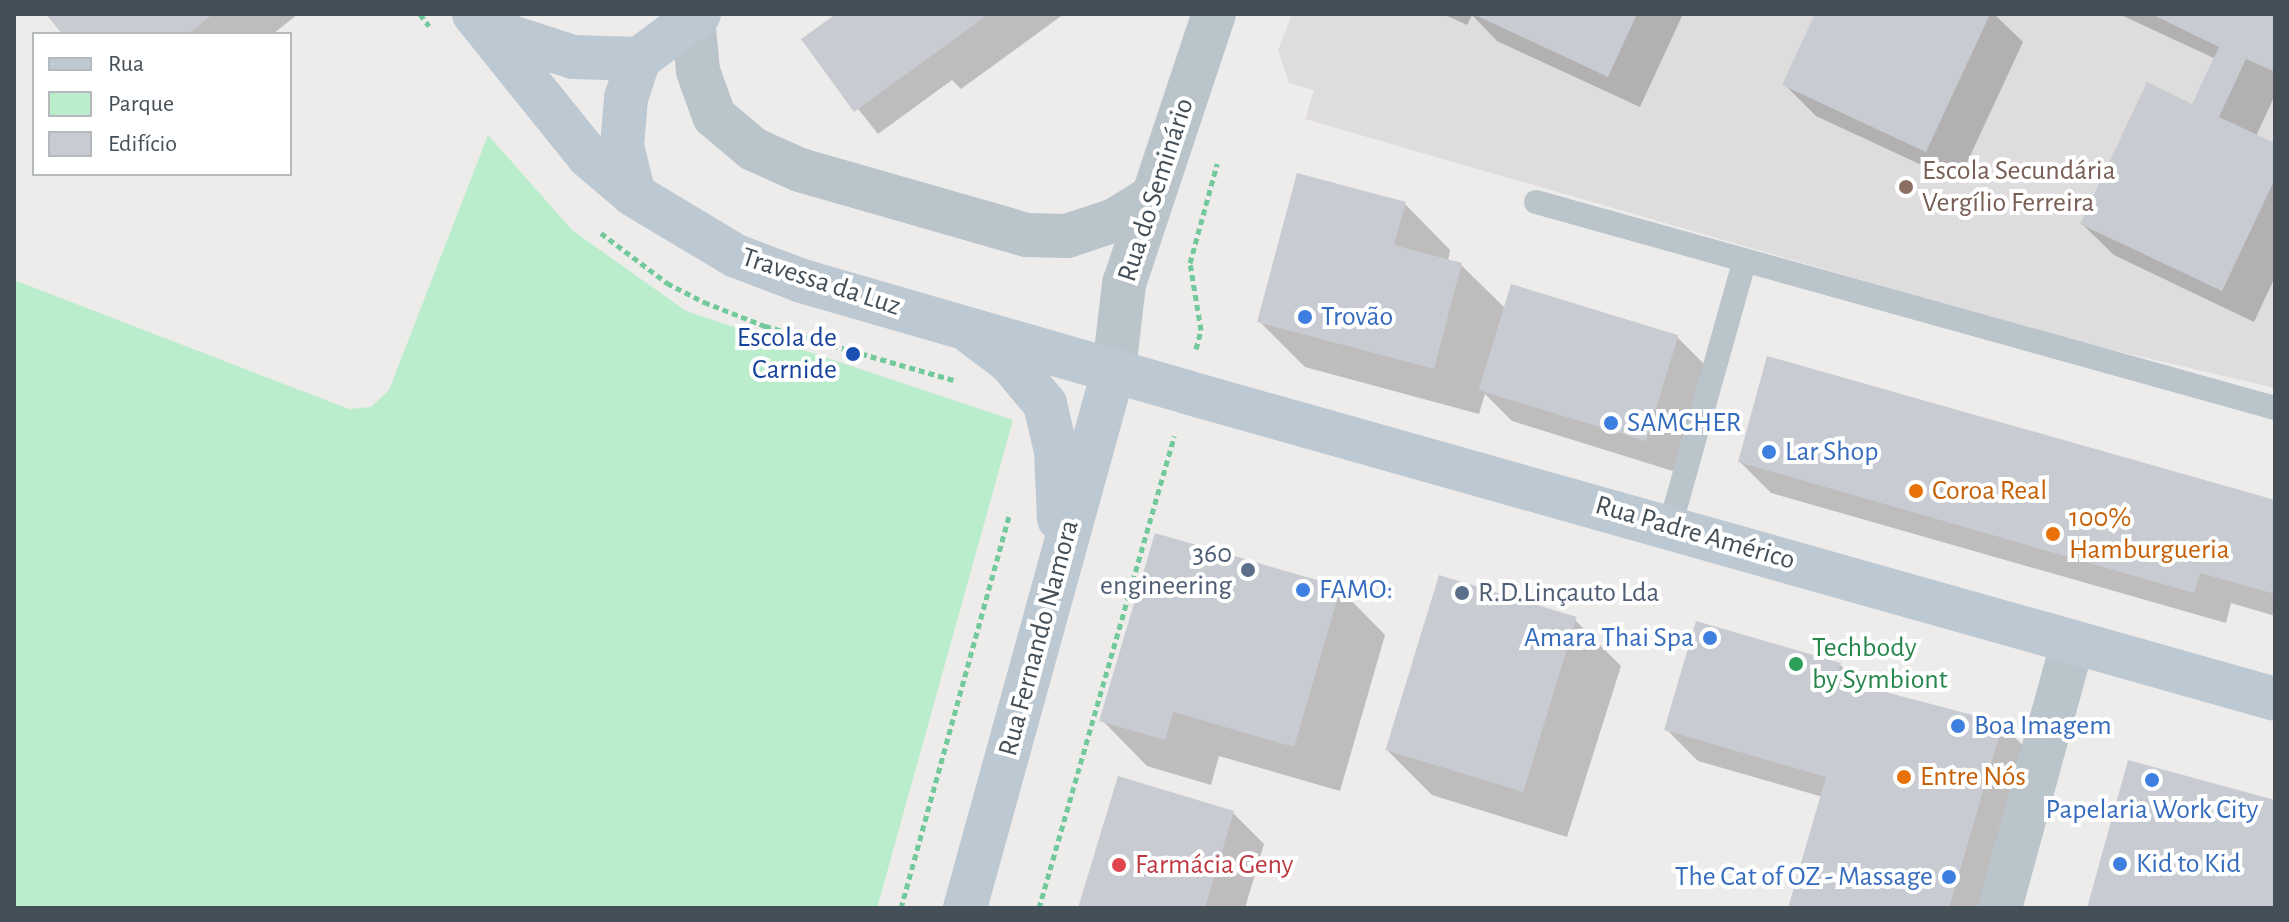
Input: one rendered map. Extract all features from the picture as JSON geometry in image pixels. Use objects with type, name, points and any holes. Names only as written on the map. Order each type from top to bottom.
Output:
[{"type":"street","points":[[474,14],[508,36],[573,57],[639,59]]},
{"type":"street","name":"Travessa da Luz","points":[[474,14],[588,156],[634,195],[736,256],[802,281],[1114,369]]},
{"type":"street","name":"Rua do Seminário","points":[[1114,369],[1124,284],[1148,199],[1214,14]]},
{"type":"street","points":[[696,16],[698,71],[714,116],[753,149],[800,170],[1026,235],[1067,236],[1115,220],[1148,199]]},
{"type":"street","points":[[634,195],[622,146],[626,98],[639,59],[696,16]]},
{"type":"street","points":[[960,324],[1010,362],[1045,404],[1056,451],[1061,555]]},
{"type":"street","name":"Rua Padre Américo","points":[[1114,369],[1186,392],[2275,699]]},
{"type":"street","name":"Rua Fernando Namora","points":[[965,908],[1114,369]]},
{"type":"street","points":[[2000,908],[2073,642]]},
{"type":"lane","points":[[1536,202],[1744,263],[2275,408]]},
{"type":"lane","points":[[1670,526],[1744,263]]},
{"type":"path","points":[[420,14],[439,39]]},
{"type":"path","points":[[1039,908],[1201,330],[1190,263],[1218,161]]},
{"type":"path","points":[[598,229],[667,283],[704,302],[765,326],[963,383]]},
{"type":"path","points":[[901,908],[1014,496]]},
{"type":"shaded area","name":"Escola Secundária Vergílio Ferreira","points":[[1292,14],[2275,14],[2275,388],[2066,339],[1305,119],[1314,90],[1289,83],[1278,50]]},
{"type":"green space","points":[[488,135],[572,230],[686,311],[1013,420],[877,908],[14,908],[14,280],[349,409],[371,407],[389,390]]},
{"type":"building","points":[[46,14],[213,14],[190,32],[60,32]]},
{"type":"building","points":[[836,14],[989,14],[854,112],[801,39]]},
{"type":"building","points":[[1473,14],[1637,14],[1608,77]]},
{"type":"building","points":[[1815,14],[1990,14],[1926,152],[1782,85]]},
{"type":"building","points":[[2151,14],[2275,14],[2275,72],[2246,59],[2219,117],[2275,143],[2275,179],[2222,291],[2080,224],[2147,82],[2192,104],[2219,47]]},
{"type":"building","points":[[1297,173],[1406,202],[1394,245],[1462,263],[1434,369],[1257,322]]},
{"type":"building","points":[[1511,284],[1678,335],[1646,441],[1479,390]]},
{"type":"building","points":[[1767,356],[2275,500],[2275,594],[2200,573],[2194,593],[1738,462]]},
{"type":"building","points":[[1155,533],[1341,587],[1294,747],[1173,712],[1165,740],[1099,721]]},
{"type":"building","points":[[1439,575],[1577,617],[1523,792],[1385,750]]},
{"type":"building","points":[[1696,621],[1841,663],[1836,679],[2003,723],[1949,908],[1788,908],[1826,777],[1664,730]]},
{"type":"building","points":[[2128,760],[2275,800],[2275,908],[2087,908]]},
{"type":"building","points":[[1118,776],[1234,811],[1205,908],[1078,908]]},
{"type":"place","name":"Escola Secundária Vergílio Ferreira","points":[[1906,187]]},
{"type":"place","name":"Trovão","points":[[1305,317]]},
{"type":"place","name":"Escola de Carnide","points":[[853,354]]},
{"type":"place","name":"SAMCHER","points":[[1611,423]]},
{"type":"place","name":"Lar Shop","points":[[1769,452]]},
{"type":"place","name":"Coroa Real","points":[[1916,491]]},
{"type":"place","name":"100% Hamburgueria","points":[[2053,534]]},
{"type":"place","name":"360 engineering","points":[[1248,570]]},
{"type":"place","name":"FAMO:","points":[[1303,590]]},
{"type":"place","name":"R.D.Linçauto Lda","points":[[1462,593]]},
{"type":"place","name":"Amara Thai Spa","points":[[1710,638]]},
{"type":"place","name":"Techbody by Symbiont","points":[[1796,664]]},
{"type":"place","name":"Boa Imagem","points":[[1958,726]]},
{"type":"place","name":"Entre Nós","points":[[1904,777]]},
{"type":"place","name":"Papelaria Work City","points":[[2152,780]]},
{"type":"place","name":"Kid to Kid","points":[[2120,864]]},
{"type":"place","name":"Farmácia Geny","points":[[1119,865]]},
{"type":"place","name":"The Cat of OZ - Massage","points":[[1949,877]]}]
